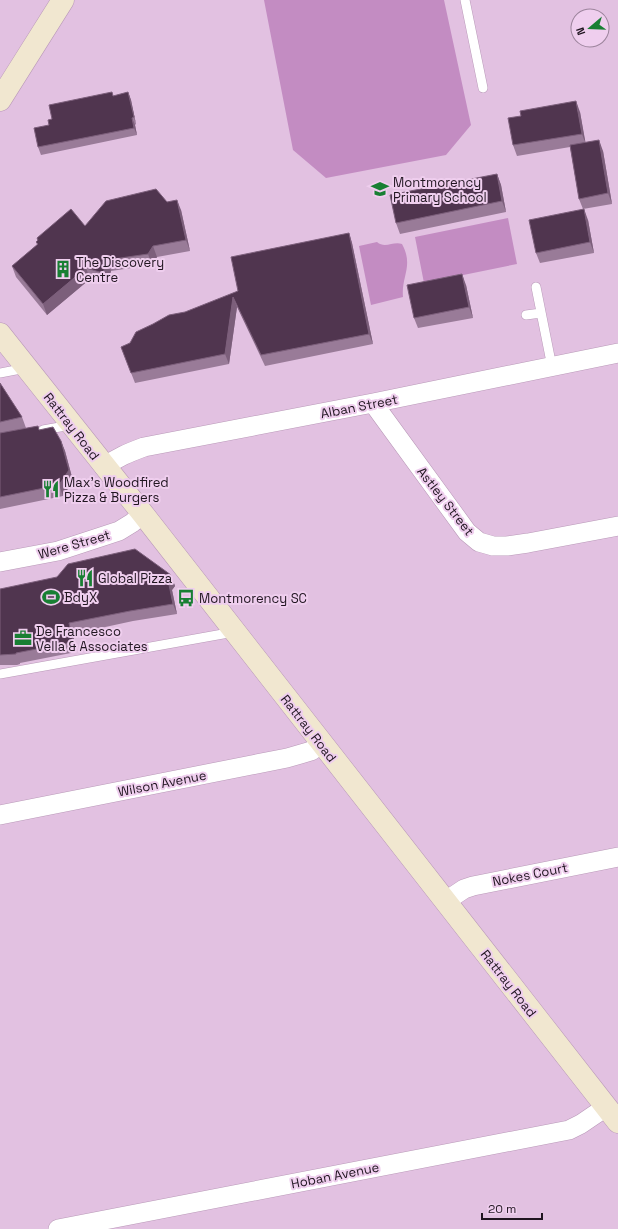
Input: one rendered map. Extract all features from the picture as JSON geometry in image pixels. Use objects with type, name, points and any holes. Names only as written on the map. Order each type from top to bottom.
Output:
[{"type":"street","points":[[0,100],[63,0]]},
{"type":"street","name":"Rattray Road","points":[[1,337],[28,368],[104,467],[143,514],[612,1114]]},
{"type":"street","name":"Alban Street","points":[[104,467],[123,454],[144,448],[618,353]]},
{"type":"street","name":"Astley Street","points":[[373,403],[467,532],[478,542],[493,546],[507,546],[618,526]]},
{"type":"street","name":"Were Street","points":[[0,562],[58,551],[119,531],[132,524],[143,514]]},
{"type":"street","name":"Wilson Avenue","points":[[0,815],[287,758],[311,751],[322,743]]},
{"type":"street","name":"Nokes Court","points":[[446,901],[464,889],[473,886],[618,857]]},
{"type":"street","name":"Hoban Avenue","points":[[58,1229],[569,1130],[581,1124],[612,1114]]},
{"type":"lane","points":[[465,0],[483,88]]},
{"type":"lane","points":[[536,287],[552,367]]},
{"type":"lane","points":[[526,315],[541,312]]},
{"type":"lane","points":[[0,373],[28,368]]},
{"type":"lane","points":[[36,432],[71,425]]},
{"type":"lane","points":[[0,674],[234,632]]},
{"type":"shaded area","points":[[264,0],[444,0],[471,125],[446,155],[326,178],[293,150]]},
{"type":"shaded area","points":[[508,218],[517,264],[424,283],[415,237]]},
{"type":"shaded area","points":[[377,242],[383,245],[395,243],[402,244],[407,259],[407,265],[403,297],[371,305],[359,246]]},
{"type":"building","points":[[112,92],[113,96],[128,92],[134,117],[132,118],[134,128],[38,147],[34,128],[49,125],[48,120],[52,119],[49,105]]},
{"type":"building","points":[[576,101],[582,134],[513,145],[508,118],[521,116],[520,111]]},
{"type":"building","points":[[599,140],[608,193],[579,199],[570,145]]},
{"type":"building","points":[[497,174],[502,201],[396,223],[390,195]]},
{"type":"building","points":[[156,189],[167,202],[177,200],[186,240],[153,246],[148,254],[107,260],[103,273],[86,268],[43,304],[12,266],[38,244],[36,242],[38,240],[37,238],[71,209],[85,226],[106,201]]},
{"type":"building","points":[[584,209],[590,242],[536,253],[529,220]]},
{"type":"building","points":[[349,233],[369,334],[261,355],[233,297],[225,354],[131,373],[121,347],[130,343],[136,332],[169,315],[185,312],[238,291],[231,257]]},
{"type":"building","points":[[462,274],[469,307],[414,318],[407,285]]},
{"type":"building","points":[[0,383],[22,417],[0,422]]},
{"type":"building","points":[[38,426],[39,430],[53,427],[61,441],[69,470],[59,485],[0,497],[0,433]]},
{"type":"building","points":[[135,549],[171,575],[168,580],[173,604],[69,623],[73,642],[16,654],[0,655],[0,589],[57,577],[68,564]]},
{"type":"place","name":"Montmorency Primary School","points":[[380,189]]},
{"type":"place","name":"The Discovery Centre","points":[[63,269]]},
{"type":"place","name":"Max's Woodfired Pizza & Burgers","points":[[51,489]]},
{"type":"place","name":"Global Pizza","points":[[85,578]]},
{"type":"place","name":"BdyX","points":[[51,597]]},
{"type":"place","name":"Montmorency SC","points":[[186,598]]},
{"type":"place","name":"De Francesco Vella & Associates","points":[[23,638]]}]
